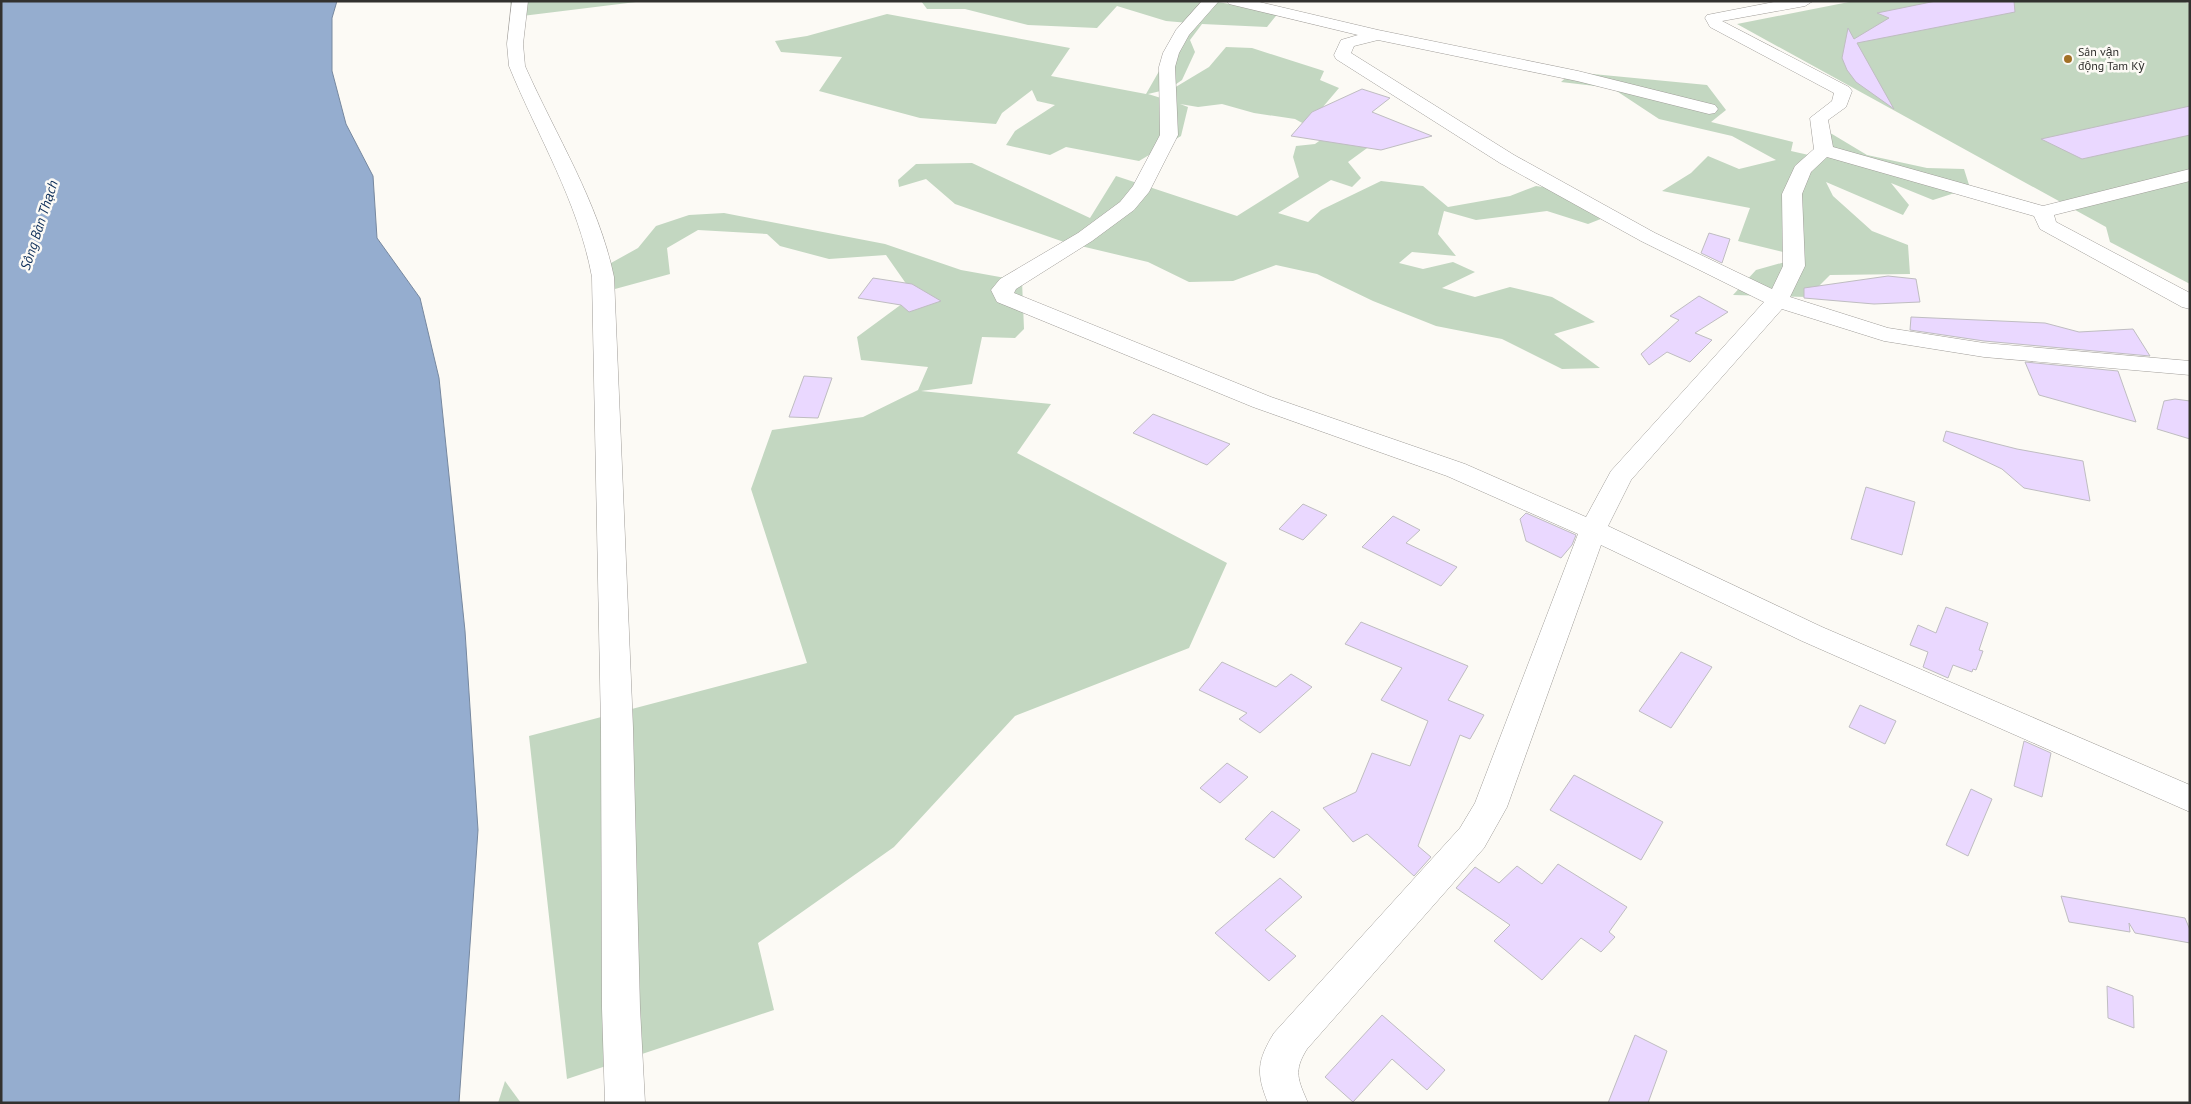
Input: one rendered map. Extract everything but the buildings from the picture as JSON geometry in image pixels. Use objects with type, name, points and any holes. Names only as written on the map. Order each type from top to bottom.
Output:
[{"type":"street","points":[[520,1],[515,44],[517,66],[589,219],[600,256],[603,277],[617,728],[621,1008],[625,1103]]},
{"type":"street","points":[[1211,1],[1182,33],[1171,53],[1167,67],[1169,135],[1142,188],[1127,206],[1085,237],[1008,284],[1002,290],[1005,296],[1262,402],[1456,470],[1593,530],[1812,634],[2190,799]]},
{"type":"street","points":[[1234,1],[1378,34],[1578,76],[1709,109]]},
{"type":"street","points":[[1805,1],[1713,18],[1716,24],[1843,91],[1840,104],[1819,118],[1824,150]]},
{"type":"street","points":[[1378,34],[1347,43],[1342,55],[1507,159],[1648,237],[1778,300],[1884,334],[1984,350],[2190,368]]},
{"type":"street","points":[[1288,1103],[1277,1079],[1279,1057],[1294,1036],[1472,838],[1490,807],[1593,530],[1620,477],[1682,405],[1778,300],[1794,266],[1792,194],[1802,170],[1824,150]]},
{"type":"street","points":[[1824,150],[2043,212],[2190,174]]},
{"type":"street","points":[[2043,212],[2047,225],[2190,302]]},
{"type":"green space","points":[[510,1],[635,1],[636,2],[514,17]]},
{"type":"green space","points":[[921,1],[1211,1],[1279,12],[1267,27],[1202,24],[1190,40],[1195,52],[1182,80],[1169,89],[1148,94],[1174,102],[1169,91],[1209,67],[1226,47],[1252,48],[1324,71],[1320,80],[1339,88],[1322,108],[1374,143],[1348,162],[1361,178],[1352,187],[1331,180],[1278,213],[1308,222],[1321,210],[1381,181],[1423,186],[1448,207],[1510,196],[1536,186],[1577,192],[1616,213],[1588,224],[1547,211],[1476,220],[1444,211],[1438,234],[1456,256],[1412,252],[1399,263],[1423,269],[1453,262],[1475,272],[1442,288],[1475,297],[1510,287],[1552,297],[1595,322],[1554,334],[1600,368],[1562,369],[1502,339],[1436,326],[1373,301],[1317,274],[1276,265],[1233,281],[1189,282],[1148,262],[1064,242],[955,204],[926,179],[899,187],[898,180],[916,164],[972,163],[1090,218],[1116,176],[1237,216],[1299,177],[1293,157],[1296,146],[1315,144],[1326,136],[1295,119],[1254,113],[1222,104],[1198,107],[1180,104],[1188,107],[1181,136],[1139,161],[1066,147],[1050,155],[1006,145],[1015,131],[1055,105],[1037,101],[1032,90],[1002,113],[996,124],[920,118],[819,91],[842,57],[781,52],[775,41],[807,36],[887,14],[1070,48],[1051,76],[1146,94],[1178,38],[1189,29],[1200,24],[1166,21],[1117,6],[1097,28],[1028,25],[965,9],[927,9]]},
{"type":"green space","points":[[1854,1],[2183,1],[2190,4],[2190,284],[2110,242],[2106,227],[1737,24]]},
{"type":"green space","points":[[1572,72],[1707,85],[1726,110],[1711,122],[1793,142],[1791,151],[1822,158],[1827,131],[1867,155],[1927,168],[1964,169],[1970,188],[1933,200],[1891,183],[1909,205],[1903,215],[1826,182],[1833,196],[1872,231],[1908,245],[1910,274],[1830,275],[1808,297],[1733,295],[1756,270],[1803,257],[1738,241],[1750,208],[1662,191],[1691,173],[1708,156],[1739,169],[1776,160],[1732,136],[1659,119],[1612,88],[1561,82]]},
{"type":"green space","points":[[724,213],[885,244],[961,270],[1022,281],[1024,329],[1015,338],[982,337],[972,384],[921,391],[1051,404],[1017,453],[1227,563],[1189,648],[1015,716],[894,847],[758,943],[774,1010],[567,1079],[529,736],[807,663],[751,489],[772,430],[863,417],[918,390],[928,367],[861,360],[857,337],[914,295],[886,255],[829,259],[780,246],[767,234],[698,230],[667,248],[670,274],[615,289],[602,268],[638,248],[656,226],[689,215]]},
{"type":"green space","points":[[505,1081],[521,1103],[498,1103]]},
{"type":"water","name":"Sông Bàn Thạch","points":[[1,1],[337,1],[332,18],[332,71],[346,124],[373,176],[377,238],[420,298],[439,378],[465,631],[478,830],[459,1103],[1,1103]]},
{"type":"place","name":"Sân vận động Tam Kỳ","points":[[2068,59]]}]
